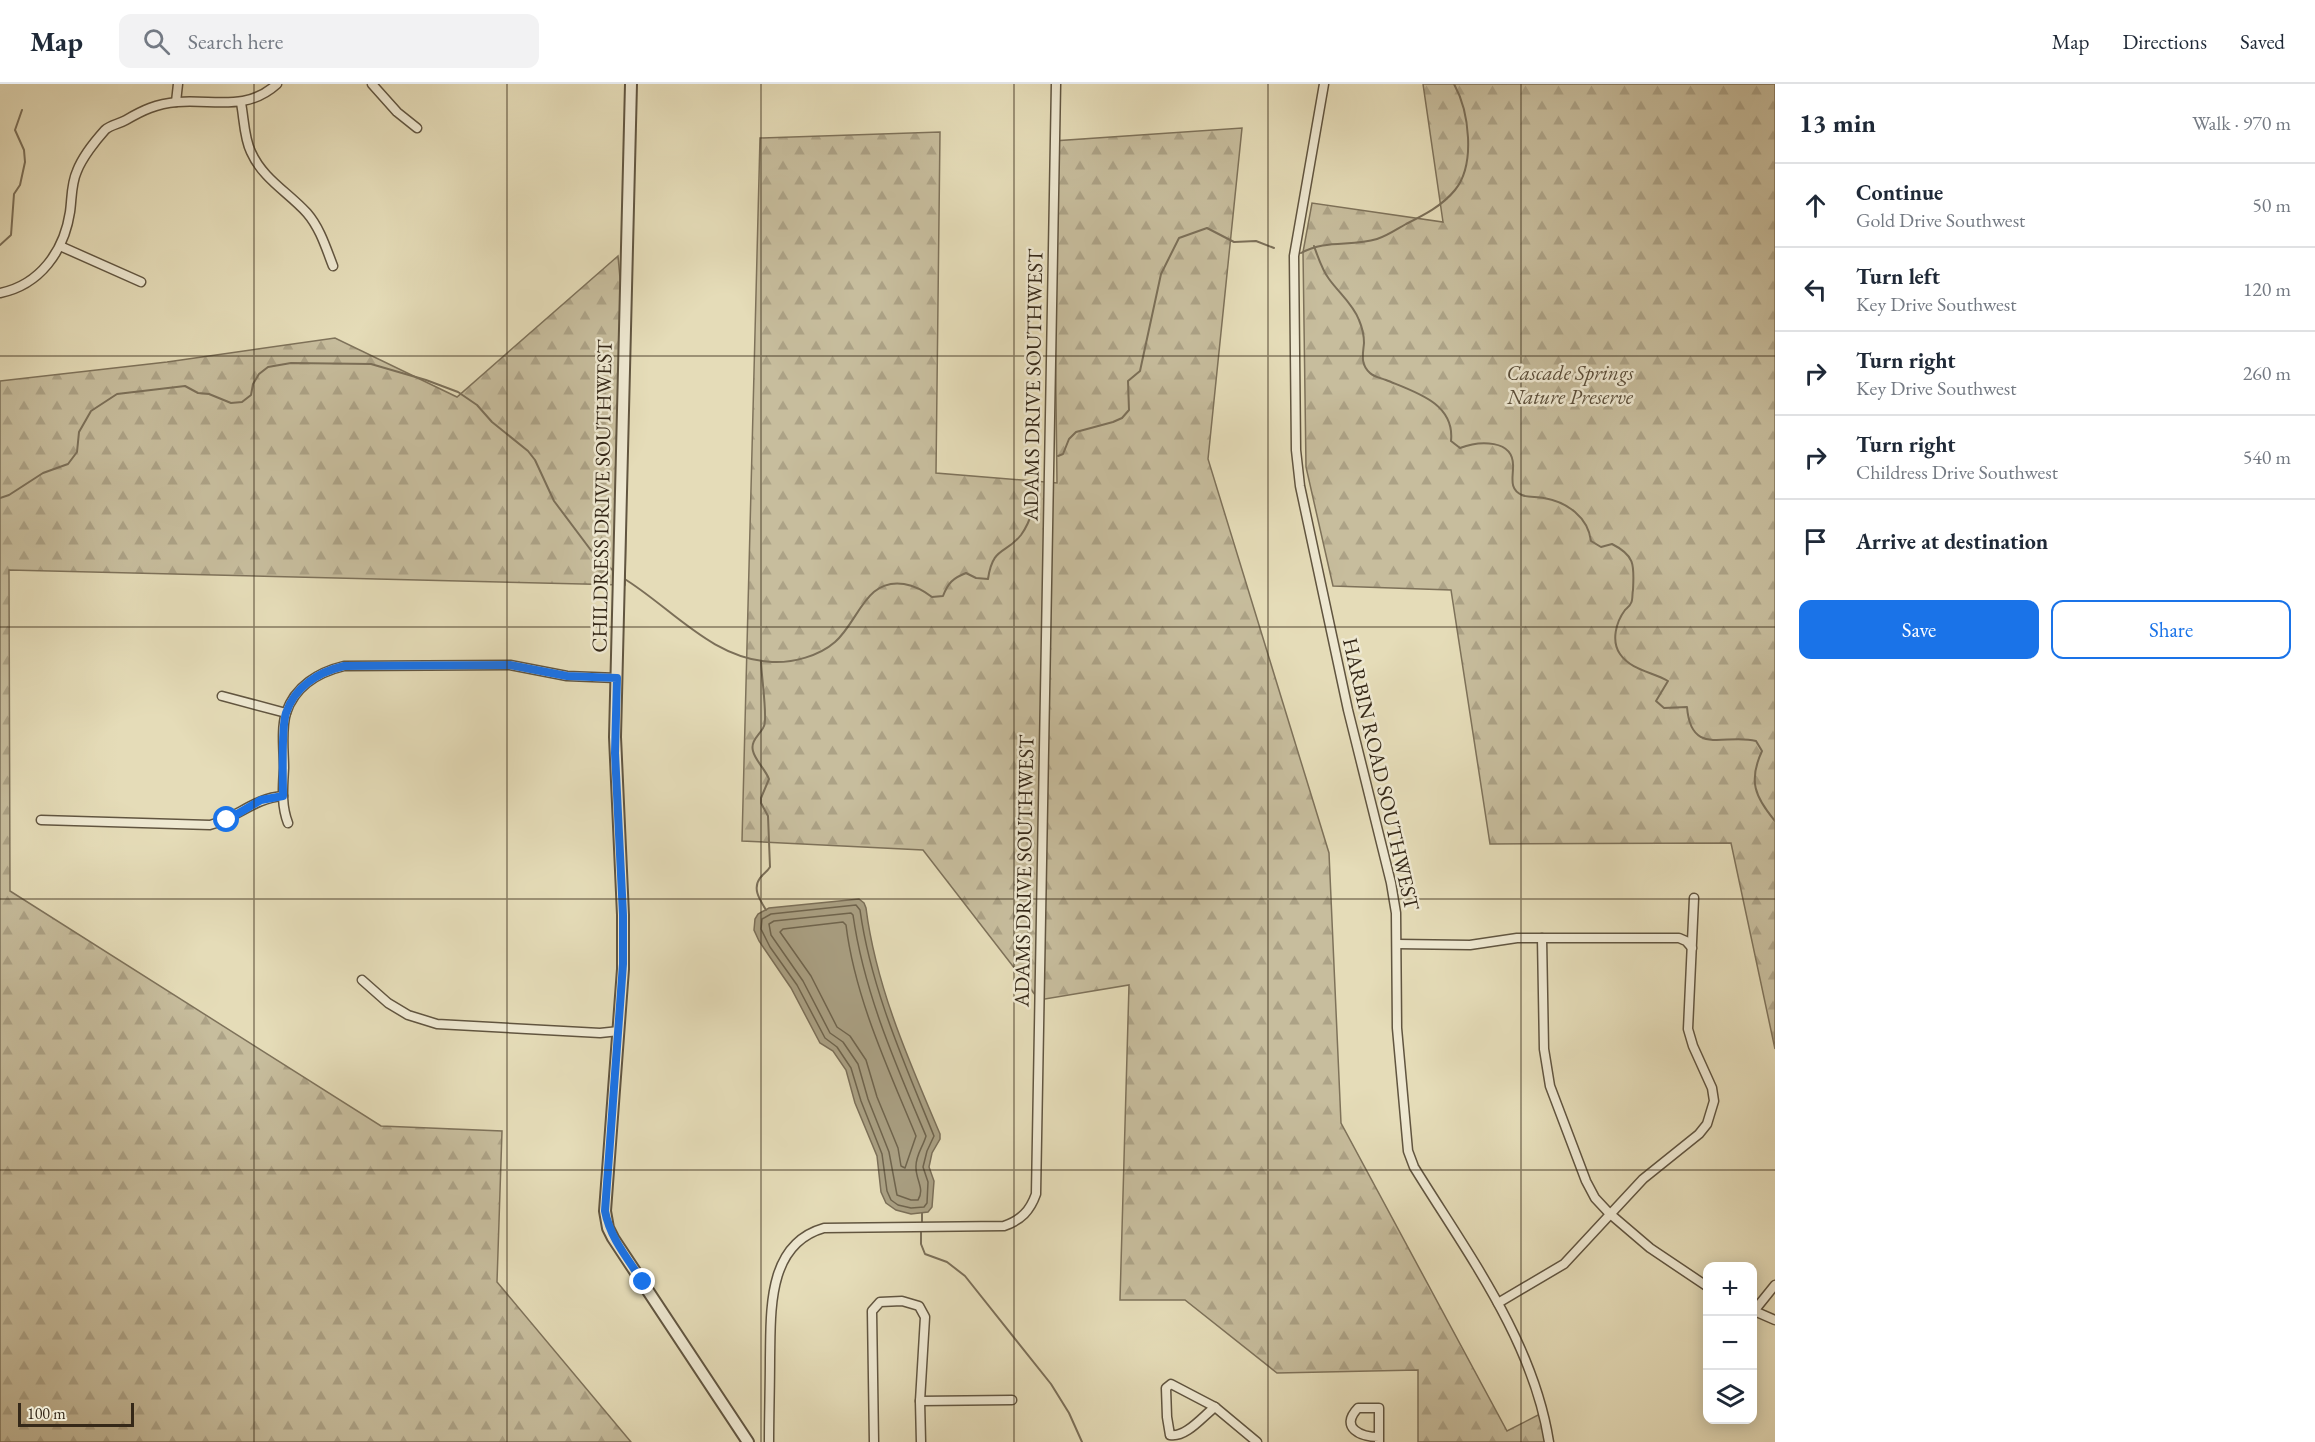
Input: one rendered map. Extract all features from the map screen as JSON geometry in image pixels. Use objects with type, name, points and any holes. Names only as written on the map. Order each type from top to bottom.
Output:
[{"type":"street","points":[[176,102],[178,84]]},
{"type":"street","points":[[0,293],[33,280],[52,259],[60,246],[70,214],[72,190],[77,171],[107,128],[119,124],[144,108],[176,102],[241,103],[278,84]]},
{"type":"street","points":[[372,84],[397,112],[417,129]]},
{"type":"street","name":"CHILDRESS DRIVE SOUTHWEST","points":[[631,84],[615,753],[623,915],[619,1031],[605,1211],[608,1227],[748,1442]]},
{"type":"street","name":"ADAMS DRIVE SOUTHWEST","points":[[769,1442],[771,1301],[780,1269],[798,1241],[810,1232],[824,1228],[1004,1226],[1016,1222],[1025,1214],[1036,1194],[1056,84]]},
{"type":"street","name":"HARBIN ROAD SOUTHWEST","points":[[1324,84],[1294,256],[1296,450],[1300,486],[1348,710],[1391,883],[1396,913],[1397,1028],[1408,1151],[1414,1167],[1498,1303],[1528,1362],[1541,1400],[1549,1442]]},
{"type":"street","points":[[241,103],[249,149],[254,159],[270,180],[309,215],[319,231],[333,266]]},
{"type":"street","points":[[60,246],[141,282]]},
{"type":"street","points":[[288,823],[283,796],[286,713],[308,682],[325,671],[344,666],[510,665],[567,676],[617,678]]},
{"type":"street","points":[[222,696],[286,713]]},
{"type":"street","points":[[42,820],[210,825],[227,820],[261,800],[283,796]]},
{"type":"street","points":[[1498,1303],[1564,1264],[1643,1179],[1699,1134],[1712,1114],[1714,1101],[1712,1088],[1688,1029],[1694,898]]},
{"type":"street","points":[[1397,944],[1470,945],[1517,938],[1679,938],[1686,941],[1692,949]]},
{"type":"street","points":[[1542,938],[1544,1048],[1550,1086],[1586,1181],[1595,1198],[1609,1213],[1650,1248],[1703,1284]]},
{"type":"street","points":[[362,980],[388,1003],[408,1015],[436,1024],[600,1033],[619,1031]]},
{"type":"street","points":[[1757,1305],[1775,1285]]},
{"type":"street","points":[[874,1442],[872,1311],[880,1302],[902,1301],[919,1306],[925,1317],[920,1401],[921,1442]]},
{"type":"street","points":[[1757,1312],[1775,1320]]},
{"type":"street","points":[[1215,1407],[1187,1430],[1176,1436],[1170,1435],[1166,1388],[1171,1384],[1215,1407],[1257,1442]]},
{"type":"street","points":[[920,1401],[1011,1400]]},
{"type":"green space","name":"Cascade Springs Nature Preserve","points":[[1423,84],[1775,84],[1775,1049],[1731,843],[1490,844],[1451,590],[1333,586],[1306,467],[1303,252],[1312,203],[1443,222]]},
{"type":"green space","points":[[1242,128],[1208,459],[1329,853],[1341,1123],[1507,1431],[1544,1412],[1549,1442],[1418,1442],[1418,1370],[1277,1373],[1185,1300],[1120,1300],[1129,985],[1039,1000],[923,850],[742,841],[760,138],[940,132],[936,473],[1057,483],[1053,141]]},
{"type":"green space","points":[[618,256],[628,367],[625,585],[9,570],[10,891],[381,1126],[502,1131],[497,1282],[631,1442],[0,1442],[0,381],[167,362],[335,338],[457,397]]},
{"type":"water","points":[[859,899],[866,908],[877,966],[895,1023],[940,1134],[929,1167],[934,1181],[932,1207],[928,1212],[911,1214],[896,1210],[886,1203],[881,1192],[877,1156],[855,1103],[846,1070],[833,1051],[820,1043],[791,988],[754,930],[758,914],[769,908]]},
{"type":"waterway","points":[[1301,253],[1320,246],[1358,243],[1381,238],[1432,210],[1450,196],[1462,179],[1468,152],[1463,108],[1454,84]]},
{"type":"waterway","points":[[0,245],[11,235],[14,194],[20,185],[25,162],[24,150],[15,130],[22,110]]},
{"type":"waterway","points":[[1058,456],[1063,454],[1069,439],[1076,432],[1113,422],[1122,418],[1129,410],[1128,381],[1140,371],[1161,274],[1179,238],[1207,228],[1234,242],[1256,241],[1274,248]]},
{"type":"waterway","points":[[1314,246],[1327,275],[1350,304],[1359,320],[1364,337],[1363,362],[1370,373],[1420,395],[1440,408],[1451,428],[1451,441],[1460,448],[1485,443],[1494,444],[1508,451],[1512,458],[1513,483],[1518,493],[1561,503],[1581,518],[1591,541],[1601,547],[1612,544],[1626,553],[1633,568],[1632,599],[1619,620],[1615,638],[1617,649],[1630,664],[1668,681],[1656,701],[1664,708],[1687,707],[1690,722],[1695,732],[1702,738],[1756,741],[1762,751],[1755,771],[1756,788],[1758,796],[1775,821]]},
{"type":"waterway","points":[[0,498],[9,495],[43,473],[68,464],[77,452],[79,432],[91,411],[117,394],[185,386],[198,393],[209,394],[231,403],[242,402],[251,395],[253,384],[259,374],[268,367],[291,363],[371,364],[458,392],[477,405],[492,422],[528,451],[535,460],[554,501],[593,553],[616,573]]},
{"type":"waterway","points":[[623,578],[693,630],[730,652],[750,659],[772,662],[797,660],[814,655],[835,642],[871,594],[880,588],[891,584],[904,584],[932,597],[943,596],[951,581],[966,573],[976,578],[988,579],[996,556],[1015,541],[1025,529],[1033,509],[1039,481]]},
{"type":"waterway","points":[[761,661],[765,721],[752,747],[769,779],[761,803],[768,816],[770,867],[760,878],[757,886],[758,894],[766,910]]},
{"type":"waterway","points":[[922,1213],[922,1223]]},
{"type":"waterway","points":[[921,1229],[921,1244],[925,1254],[947,1262],[965,1276],[1051,1384],[1069,1413],[1082,1442]]},
{"type":"route","points":[[227,820],[261,800],[283,796],[286,713],[295,697],[308,682],[325,671],[344,666],[510,665],[567,676],[617,678],[615,753],[623,915],[623,964],[605,1211],[613,1238],[643,1282]]}]
